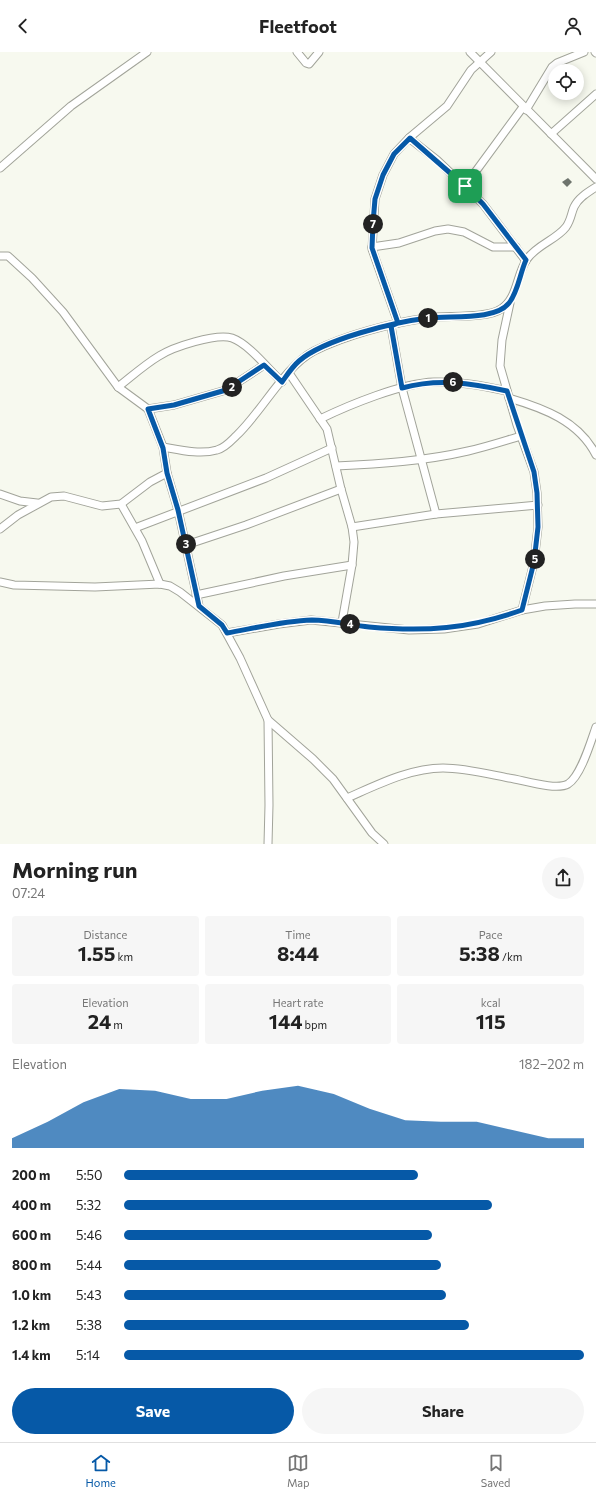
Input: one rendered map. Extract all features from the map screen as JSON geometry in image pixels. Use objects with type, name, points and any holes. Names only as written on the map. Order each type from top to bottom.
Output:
[{"type":"street","points":[[0,168],[71,106],[147,52]]},
{"type":"street","points":[[297,52],[306,63],[309,64],[319,52]]},
{"type":"street","points":[[470,52],[596,179]]},
{"type":"street","points":[[398,323],[372,247],[375,199],[381,181],[394,154],[447,106],[471,70],[491,52]]},
{"type":"street","points":[[465,186],[525,108],[552,67],[557,63],[584,52]]},
{"type":"street","points":[[551,134],[596,94]]},
{"type":"street","points":[[410,138],[465,186],[483,204],[526,260]]},
{"type":"street","points":[[522,610],[534,562],[538,527],[538,505],[534,472],[521,436],[500,366],[502,340],[510,302],[526,260],[538,247],[566,227],[577,202],[596,187]]},
{"type":"street","points":[[372,247],[399,243],[435,231],[448,229],[464,232],[494,247],[516,247]]},
{"type":"street","points":[[0,256],[8,256],[15,261],[63,312],[118,387],[148,409],[163,448],[167,473],[178,510],[199,606]]},
{"type":"street","points":[[163,448],[188,451],[205,451],[217,450],[226,446],[240,432],[299,361],[313,351],[352,336],[398,323],[428,318],[490,314],[500,310],[510,302]]},
{"type":"street","points":[[391,326],[402,388],[436,514]]},
{"type":"street","points":[[118,387],[160,355],[219,336],[231,338],[242,343],[282,382]]},
{"type":"street","points":[[148,409],[174,405],[226,390],[264,365]]},
{"type":"street","points":[[289,373],[327,429],[341,489],[352,527],[354,542],[352,565],[342,622]]},
{"type":"street","points":[[320,419],[341,409],[402,388],[433,382],[463,383],[508,395],[560,417],[586,440],[596,455]]},
{"type":"street","points":[[336,466],[421,460],[468,451],[521,436]]},
{"type":"street","points":[[135,528],[178,510],[266,478],[332,448]]},
{"type":"street","points":[[0,529],[37,504],[51,497],[64,496],[102,506],[121,504],[150,482],[167,473]]},
{"type":"street","points":[[186,545],[246,525],[341,489]]},
{"type":"street","points":[[0,494],[20,501],[37,504]]},
{"type":"street","points":[[121,504],[135,528],[160,584]]},
{"type":"street","points":[[352,527],[436,514],[538,505]]},
{"type":"street","points":[[196,595],[284,576],[352,565]]},
{"type":"street","points":[[0,582],[14,585],[95,587],[160,584],[170,586],[199,606],[222,625],[268,720],[314,759],[333,778],[372,833],[384,844]]},
{"type":"street","points":[[227,633],[311,620],[342,622],[367,627],[410,630],[444,629],[478,624],[522,610],[576,604],[596,604]]},
{"type":"street","points":[[268,720],[268,844]]},
{"type":"street","points":[[348,798],[409,774],[442,768],[486,774],[550,786],[568,784],[575,779],[596,727]]},
{"type":"building","points":[[568,178],[572,182],[567,187],[562,182]]},
{"type":"route","points":[[465,186],[410,138],[394,154],[383,175],[375,199],[372,248],[398,323],[391,326],[402,388],[433,382],[463,383],[507,391],[517,425],[534,472],[537,493],[538,527],[534,562],[522,610],[478,624],[444,629],[410,630],[367,627],[342,622],[311,620],[227,633],[222,625],[199,606],[178,510],[167,473],[163,448],[148,409],[203,398],[226,390],[264,365],[282,382],[299,361],[313,351],[352,336],[398,323],[457,315],[479,316],[500,310],[510,302],[526,260],[483,204],[465,186]]}]
